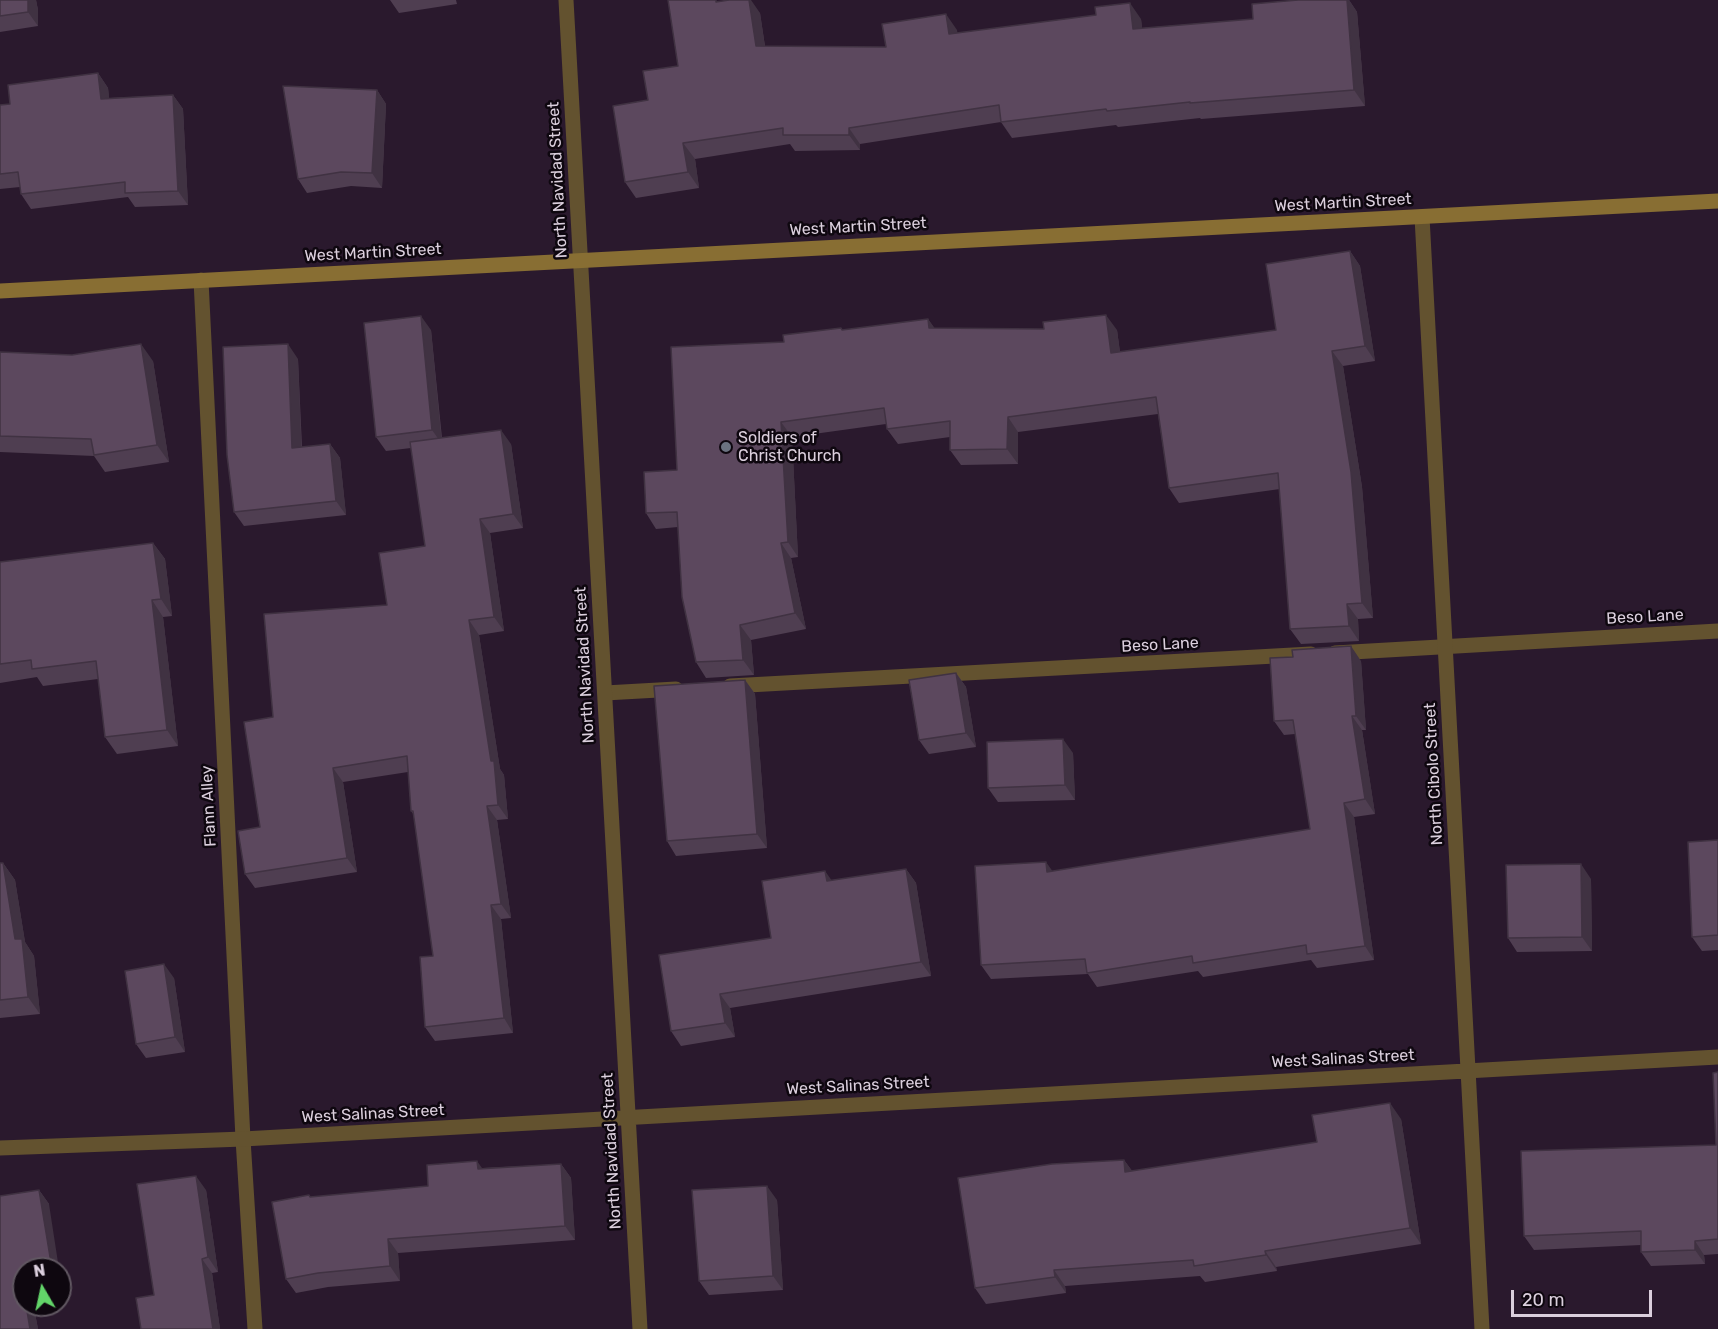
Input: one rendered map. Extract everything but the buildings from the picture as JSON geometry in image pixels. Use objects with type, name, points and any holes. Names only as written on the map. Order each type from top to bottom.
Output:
[{"type":"main road","name":"West Martin Street","points":[[0,291],[1718,201]]},
{"type":"street","name":"North Navidad Street","points":[[566,0],[640,1329]]},
{"type":"street","name":"North Cibolo Street","points":[[1422,217],[1482,1329]]},
{"type":"street","name":"Flann Alley","points":[[201,280],[243,1139],[255,1329]]},
{"type":"street","name":"Beso Lane","points":[[711,687],[1718,631]]},
{"type":"street","points":[[604,693],[687,688]]},
{"type":"street","name":"West Salinas Street","points":[[0,1148],[243,1139],[1718,1057]]},
{"type":"place","name":"Soldiers of Christ Church","points":[[726,447]]}]
